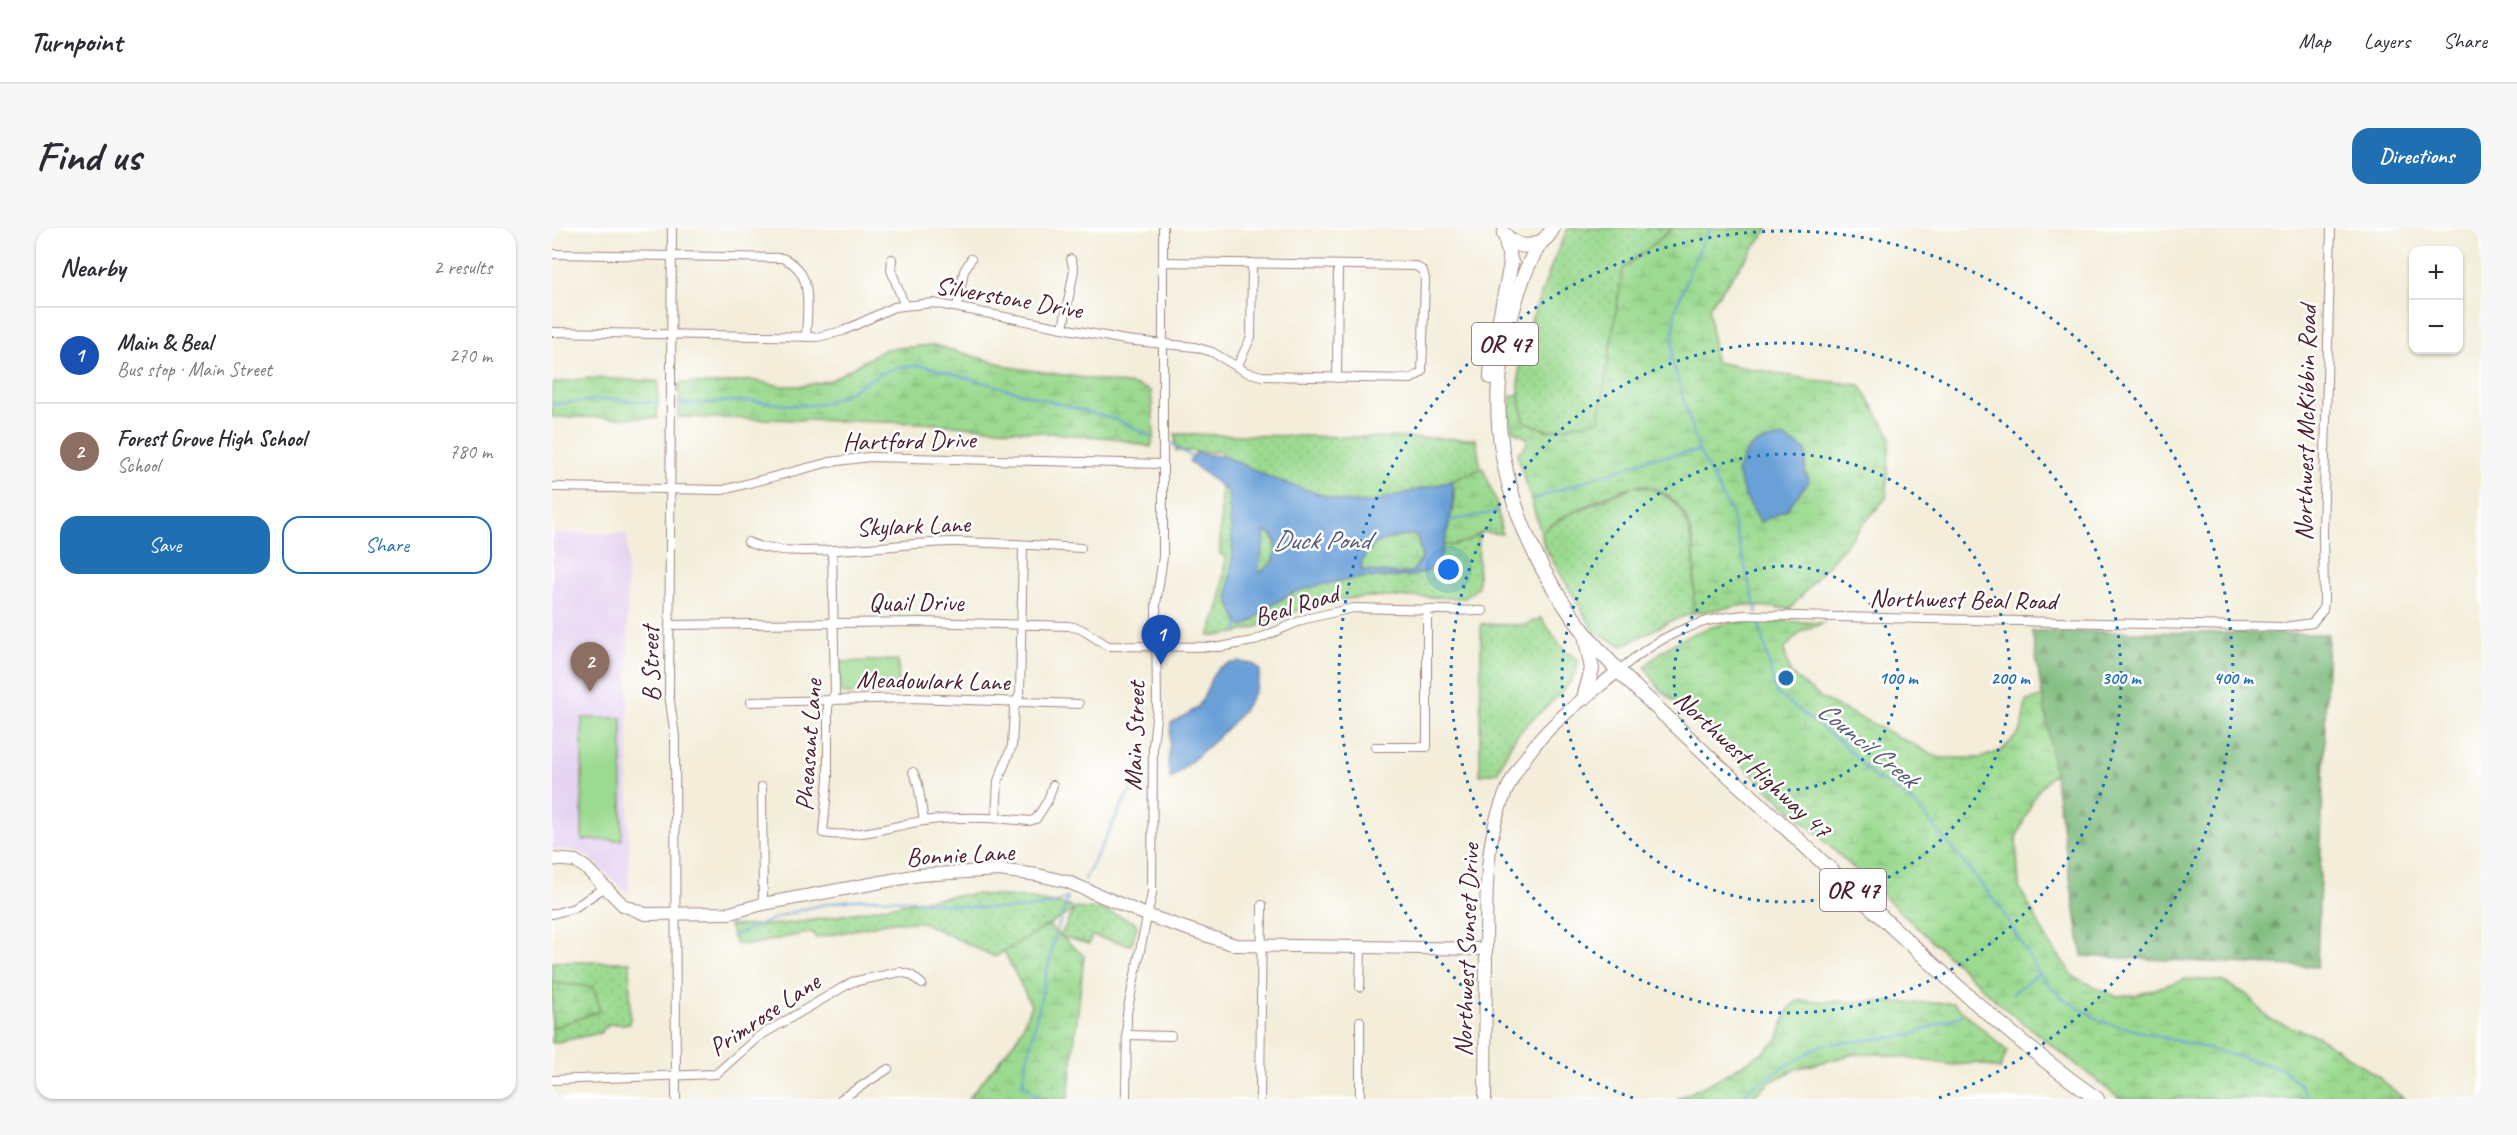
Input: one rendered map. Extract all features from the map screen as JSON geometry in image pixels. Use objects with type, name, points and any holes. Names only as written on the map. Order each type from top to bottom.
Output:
[{"type":"main road","name":"Northwest Highway 47","points":[[1553,228],[1528,261],[1508,331],[1498,384],[1497,423],[1509,484],[1528,536],[1554,588],[1585,633],[1618,671],[1993,1017],[2097,1099]]},
{"type":"main road","name":"Northwest Highway 47","points":[[1497,423],[1492,416],[1492,358],[1511,263],[1503,232]]},
{"type":"main road","points":[[1503,232],[1518,245],[1526,246],[1541,242]]},
{"type":"main road","points":[[1584,698],[1592,669],[1585,633]]},
{"type":"street","name":"B Street","points":[[672,228],[669,625],[670,700],[675,737],[676,1099]]},
{"type":"street","name":"Main Street","points":[[1126,1099],[1129,1001],[1149,916],[1154,869],[1156,604],[1163,557],[1165,437],[1162,344],[1163,228]]},
{"type":"street","name":"Northwest McKibbin Road","points":[[2319,617],[2324,601],[2323,533],[2331,228]]},
{"type":"street","points":[[552,254],[776,257],[790,261],[800,269],[806,282],[806,337]]},
{"type":"street","points":[[892,259],[891,270],[904,304]]},
{"type":"street","points":[[957,307],[964,271],[971,259]]},
{"type":"street","points":[[1063,328],[1074,270],[1071,259]]},
{"type":"street","points":[[1163,262],[1338,264],[1337,378]]},
{"type":"street","points":[[1237,367],[1251,337],[1252,263]]},
{"type":"street","name":"Silverstone Drive","points":[[552,332],[806,337],[843,332],[885,310],[904,304],[933,303],[1133,342],[1208,351],[1237,367],[1271,377],[1411,380],[1420,376],[1423,370],[1424,355],[1425,278],[1421,270],[1413,266],[1338,264]]},
{"type":"street","name":"Hartford Drive","points":[[552,487],[723,490],[850,458],[1163,464]]},
{"type":"street","name":"Skylark Lane","points":[[748,542],[760,549],[832,549],[953,542],[1081,548]]},
{"type":"street","points":[[996,818],[998,781],[1012,746],[1016,702],[1020,693],[1023,546]]},
{"type":"street","name":"Pheasant Lane","points":[[832,549],[835,693],[828,706],[828,780],[823,833],[839,836],[924,821],[996,818],[1029,822],[1036,819],[1048,800],[1053,785]]},
{"type":"street","name":"Beal Road","points":[[1157,647],[1220,647],[1253,641],[1305,619],[1353,608],[1484,611]]},
{"type":"street","points":[[1375,747],[1427,747],[1427,609]]},
{"type":"street","name":"Northwest Beal Road","points":[[1618,671],[1652,644],[1679,629],[1705,620],[1744,615],[2284,627],[2312,623],[2319,617]]},
{"type":"street","name":"Quail Drive","points":[[669,625],[922,622],[1074,627],[1108,646],[1157,647]]},
{"type":"street","name":"Northwest Sunset Drive","points":[[1485,1099],[1487,861],[1501,801],[1521,763],[1540,738],[1618,671]]},
{"type":"street","name":"Meadowlark Lane","points":[[751,702],[911,699],[1079,704]]},
{"type":"street","points":[[913,772],[918,784],[924,821]]},
{"type":"street","points":[[762,787],[763,904]]},
{"type":"street","name":"Bonnie Lane","points":[[552,859],[575,861],[591,872],[623,905],[637,913],[730,913],[763,904],[926,874],[999,870],[1055,878],[1149,916],[1224,942],[1262,947],[1486,949]]},
{"type":"street","points":[[552,914],[574,908],[605,887]]},
{"type":"street","points":[[1260,1099],[1262,905]]},
{"type":"street","points":[[1360,987],[1361,948]]},
{"type":"street","name":"Primrose Lane","points":[[552,1080],[717,1074],[758,1037],[852,982],[900,972],[911,975],[922,984]]},
{"type":"street","points":[[1360,1021],[1360,1099]]},
{"type":"street","points":[[1127,1035],[1171,1036]]},
{"type":"street","points":[[841,1099],[888,1069]]},
{"type":"shaded area","points":[[552,533],[627,534],[629,895],[588,856],[571,850],[552,849]]},
{"type":"green space","points":[[1568,228],[1673,228],[1623,269],[1600,420],[1549,431],[1523,421],[1519,394],[1519,353]]},
{"type":"green space","points":[[1673,228],[1769,228],[1709,307],[1715,362],[1806,379],[1860,385],[1890,435],[1886,498],[1790,609],[1746,605],[1693,613],[1695,565],[1691,532],[1677,504],[1665,494],[1651,487],[1635,486],[1617,491],[1569,514],[1541,533],[1517,454],[1527,444],[1527,438],[1512,430],[1509,413],[1511,396],[1519,394],[1524,421],[1548,431],[1599,420],[1623,269]]},
{"type":"green space","points":[[934,345],[1016,368],[1139,386],[1151,391],[1154,434],[1151,447],[1113,438],[924,423],[679,417],[679,383],[717,384],[750,380],[782,386],[802,386],[831,380],[885,349]]},
{"type":"green space","points":[[590,378],[658,381],[657,418],[552,417],[552,383]]},
{"type":"green space","points":[[1175,434],[1476,439],[1480,464],[1478,587],[1465,598],[1379,597],[1327,602],[1242,632],[1209,636],[1221,601],[1225,557],[1220,554],[1222,452],[1176,451]]},
{"type":"green space","points":[[1483,468],[1496,502],[1502,534],[1482,532],[1464,542],[1443,545],[1452,513],[1454,488],[1452,481]]},
{"type":"green space","points":[[1635,486],[1657,491],[1673,501],[1683,516],[1690,533],[1693,552],[1693,613],[1671,621],[1622,646],[1594,631],[1544,546],[1541,533],[1558,519]]},
{"type":"green space","points":[[1264,531],[1274,539],[1274,561],[1259,573],[1257,571]]},
{"type":"green space","points":[[1417,536],[1422,558],[1412,572],[1399,574],[1360,570],[1366,552],[1378,542]]},
{"type":"green space","points":[[1541,618],[1565,651],[1577,658],[1577,668],[1564,689],[1515,738],[1498,772],[1480,775],[1481,624],[1525,625]]},
{"type":"green space","points":[[1760,620],[1824,623],[1802,631],[1784,649],[1790,673],[1823,699],[1940,758],[1980,758],[2001,751],[2021,731],[2026,701],[2043,697],[2054,773],[2036,793],[2016,838],[2019,887],[2048,941],[2074,977],[2115,996],[2136,995],[2185,979],[2222,981],[2246,994],[2269,1019],[2317,1036],[2376,1075],[2404,1099],[2120,1099],[2002,1006],[1658,687],[1645,667],[1669,646],[1697,632],[1728,623]]},
{"type":"green space","points":[[2032,631],[2328,634],[2317,967],[2082,956]]},
{"type":"green space","points":[[898,660],[899,693],[844,694],[840,690],[840,662]]},
{"type":"green space","points":[[582,718],[622,718],[622,840],[582,840]]},
{"type":"green space","points":[[976,894],[1027,898],[1082,909],[1100,909],[1135,922],[1137,927],[1131,945],[1092,936],[1089,944],[1060,936],[1074,910],[995,957],[922,922],[892,922],[816,938],[812,932],[749,945],[735,943],[729,925],[791,923],[945,897]]},
{"type":"green space","points":[[1048,925],[1084,956],[1068,1099],[968,1099],[1018,1037],[1031,1005],[1004,951]]},
{"type":"green space","points":[[552,962],[630,962],[630,1024],[609,1024],[600,1033],[552,1043]]},
{"type":"green space","points":[[552,983],[594,987],[600,1011],[552,1028]]},
{"type":"green space","points":[[1798,1001],[1953,1003],[2007,1051],[2000,1069],[1977,1063],[1954,1065],[1879,1054],[1855,1054],[1796,1069],[1770,1082],[1750,1099],[1676,1099],[1729,1073],[1770,1047],[1779,1036],[1790,1008]]},
{"type":"water","points":[[1783,437],[1806,450],[1805,471],[1809,481],[1786,510],[1760,522],[1745,496],[1737,472],[1749,449],[1758,443]]},
{"type":"water","name":"Duck Pond","points":[[1196,453],[1227,457],[1271,478],[1340,501],[1367,503],[1452,481],[1453,499],[1441,553],[1437,563],[1423,573],[1406,577],[1353,579],[1293,593],[1244,627],[1238,623],[1228,598],[1233,552],[1228,492],[1189,461]],"holes":[[[1264,532],[1271,534],[1276,541],[1274,561],[1260,573],[1258,570]],[[1417,536],[1422,558],[1412,572],[1399,574],[1361,570],[1366,552],[1378,542]]]},
{"type":"water","points":[[1239,662],[1254,664],[1260,670],[1257,685],[1250,700],[1226,730],[1171,779],[1168,765],[1171,723],[1198,707],[1216,671],[1228,664]]},
{"type":"waterway","name":"Council Creek","points":[[1710,228],[1695,258],[1675,310],[1672,361],[1699,451],[1731,513],[1757,613]]},
{"type":"waterway","points":[[679,404],[744,401],[797,406],[814,405],[837,398],[881,373],[908,366],[925,366],[1120,421],[1152,437]]},
{"type":"waterway","points":[[552,404],[611,399],[659,403]]},
{"type":"waterway","points":[[1171,443],[1193,458]]},
{"type":"waterway","points":[[1533,499],[1652,458],[1699,451]]},
{"type":"waterway","points":[[1447,521],[1497,512]]},
{"type":"waterway","name":"Council Creek","points":[[1758,618],[1776,693],[1843,744],[1874,777],[1900,792],[1918,807],[2000,907],[2041,977],[2063,999],[2103,1022],[2282,1068],[2301,1086],[2309,1099]]},
{"type":"waterway","points":[[1236,631],[1240,624]]},
{"type":"waterway","points":[[1085,879],[1125,799],[1139,779]]},
{"type":"waterway","points":[[734,935],[791,913],[853,900],[906,900],[1018,909],[1044,906],[1068,898]]},
{"type":"waterway","points":[[1040,1099],[1022,1083],[1054,940],[1068,898]]},
{"type":"waterway","points":[[2012,994],[2039,973]]},
{"type":"waterway","points":[[1740,1099],[1754,1085],[1821,1045],[1911,1035],[1962,1015]]},
{"type":"place","name":"Main & Beal","points":[[1161,665]]},
{"type":"place","name":"Forest Grove High School","points":[[590,692]]}]
